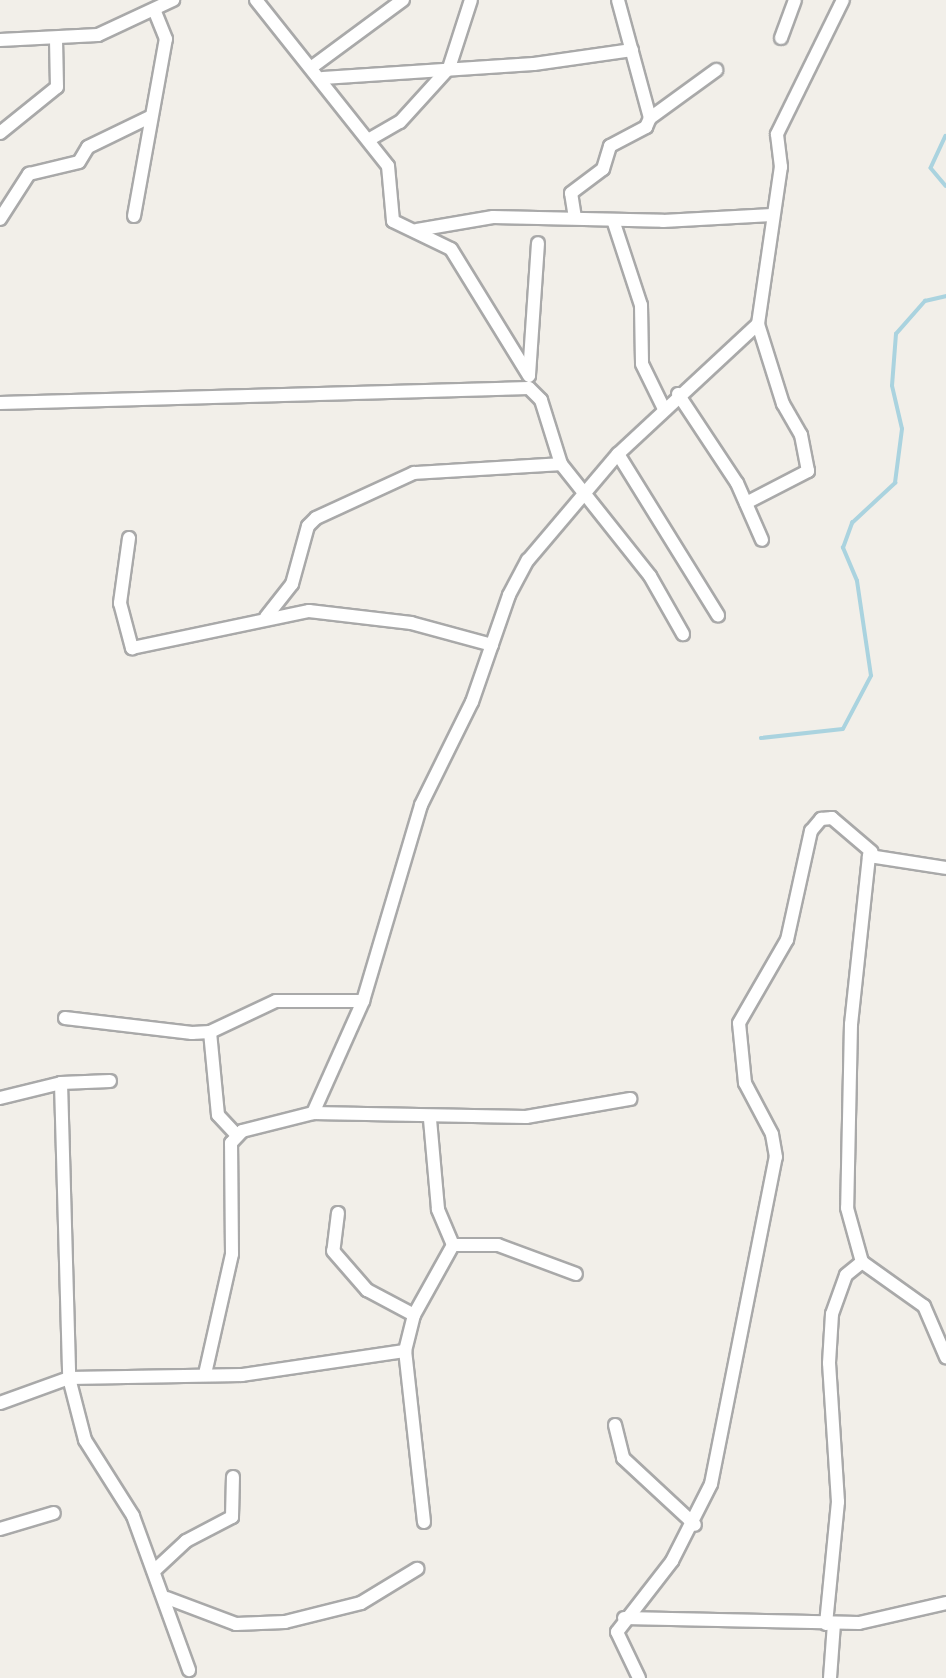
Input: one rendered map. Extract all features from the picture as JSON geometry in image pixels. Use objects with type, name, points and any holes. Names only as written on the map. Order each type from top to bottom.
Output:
[{"type":"street","points":[[0,40],[97,35],[173,0]]},
{"type":"street","points":[[256,0],[323,78],[370,139],[392,177],[393,220],[450,249],[541,400],[561,464],[585,488],[650,576],[683,634]]},
{"type":"street","points":[[312,67],[403,0]]},
{"type":"street","points":[[370,139],[400,122],[449,68],[471,0]]},
{"type":"street","points":[[618,0],[650,118]]},
{"type":"street","points":[[780,38],[795,0]]},
{"type":"street","points":[[746,503],[808,471],[801,435],[783,404],[758,324],[781,167],[777,134],[843,0]]},
{"type":"street","points":[[134,216],[166,39],[154,10]]},
{"type":"street","points":[[0,133],[57,87],[56,38]]},
{"type":"street","points":[[323,78],[632,50]]},
{"type":"street","points":[[575,218],[571,193],[603,169],[610,146],[646,127],[650,118],[716,70]]},
{"type":"street","points":[[0,219],[29,174],[75,164],[88,147],[150,117]]},
{"type":"street","points":[[417,230],[493,217],[613,220],[772,215]]},
{"type":"street","points":[[613,220],[641,305],[642,364],[664,409]]},
{"type":"street","points":[[529,382],[538,243]]},
{"type":"street","points":[[313,1114],[363,1001],[421,804],[472,702],[492,645],[528,560],[585,488],[618,454],[678,394],[758,324]]},
{"type":"street","points":[[0,404],[529,382]]},
{"type":"street","points":[[678,394],[746,503],[762,540]]},
{"type":"street","points":[[618,454],[718,615]]},
{"type":"street","points":[[266,617],[292,584],[316,518],[414,474],[561,464]]},
{"type":"street","points":[[129,538],[120,603],[132,648],[266,617],[309,611],[374,617],[492,645]]},
{"type":"street","points":[[639,1678],[619,1644],[624,1618],[695,1525],[711,1484],[776,1157],[772,1135],[745,1083],[739,1023],[787,940],[811,831],[821,819],[832,818],[872,852],[946,868]]},
{"type":"street","points":[[872,852],[851,1024],[846,1208],[862,1262],[924,1306],[946,1357]]},
{"type":"street","points":[[65,1018],[210,1032],[276,1001],[363,1001]]},
{"type":"street","points":[[210,1032],[218,1115],[236,1134]]},
{"type":"street","points":[[0,1098],[61,1083],[110,1081]]},
{"type":"street","points":[[61,1083],[69,1377],[85,1440],[133,1516],[167,1598],[189,1670]]},
{"type":"street","points":[[236,1134],[313,1114],[430,1119],[526,1117],[630,1100]]},
{"type":"street","points":[[430,1119],[438,1209],[453,1245]]},
{"type":"street","points":[[205,1374],[232,1254],[229,1153],[236,1134]]},
{"type":"street","points":[[338,1213],[333,1251],[367,1290],[414,1315]]},
{"type":"street","points":[[453,1245],[498,1245],[576,1274]]},
{"type":"street","points":[[424,1522],[405,1352],[414,1315],[453,1245]]},
{"type":"street","points":[[830,1678],[830,1624],[838,1502],[829,1363],[832,1314],[841,1284],[862,1262]]},
{"type":"street","points":[[0,1403],[69,1377],[280,1371],[405,1352]]},
{"type":"street","points":[[615,1425],[623,1458],[695,1525]]},
{"type":"street","points":[[156,1569],[186,1541],[232,1517],[233,1477]]},
{"type":"street","points":[[0,1529],[54,1513]]},
{"type":"street","points":[[167,1598],[236,1624],[285,1622],[361,1604],[416,1569]]},
{"type":"street","points":[[624,1618],[830,1624],[946,1603]]},
{"type":"waterway","points":[[946,136],[931,168],[946,186]]},
{"type":"waterway","points":[[761,738],[843,729],[871,676],[857,581],[843,548],[852,523],[895,483],[902,429],[892,386],[896,334],[925,301],[946,296]]}]
